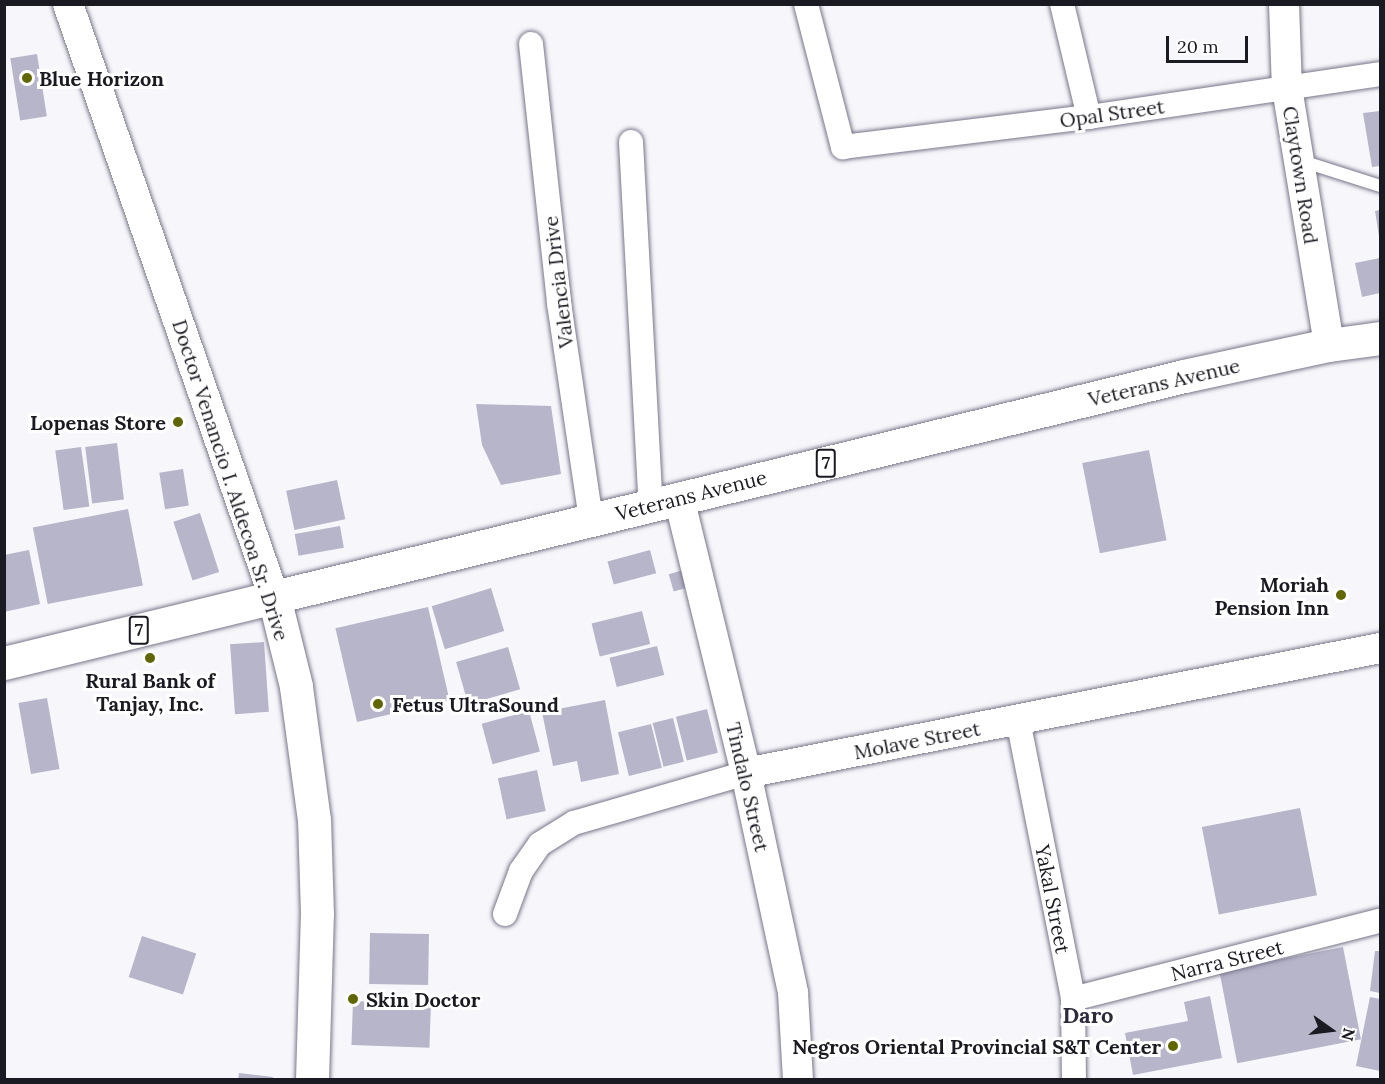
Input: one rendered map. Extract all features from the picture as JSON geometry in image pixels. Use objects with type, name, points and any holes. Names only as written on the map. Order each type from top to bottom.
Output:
[{"type":"main road","name":"Veterans Avenue","points":[[4,663],[665,502],[1329,345],[1380,338]]},
{"type":"main road","name":"Doctor Venancio I. Aldecoa Sr. Drive","points":[[274,597],[296,686],[314,820],[317,914],[312,1080]]},
{"type":"street","name":"Doctor Venancio I. Aldecoa Sr. Drive","points":[[68,4],[274,597]]},
{"type":"street","name":"Opal Street","points":[[806,4],[843,147],[1089,117],[1380,74]]},
{"type":"street","points":[[1062,4],[1089,117]]},
{"type":"street","name":"Claytown Road","points":[[1284,4],[1287,88],[1329,345]]},
{"type":"street","name":"Valencia Drive","points":[[531,44],[559,303],[591,520]]},
{"type":"street","points":[[631,142],[665,502]]},
{"type":"street","name":"Tindalo Street","points":[[665,502],[746,773],[794,993],[798,1080]]},
{"type":"street","name":"Molave Street","points":[[505,914],[521,871],[540,844],[574,823],[746,773],[1380,648]]},
{"type":"street","name":"Yakal Street","points":[[1018,720],[1073,999],[1074,1080]]},
{"type":"street","name":"Narra Street","points":[[1073,999],[1380,921]]},
{"type":"lane","points":[[1299,160],[1380,186]]},
{"type":"building","name":"Blue Horizon","points":[[37,54],[47,116],[20,120],[10,58]]},
{"type":"building","points":[[1380,111],[1380,166],[1372,167],[1363,113]]},
{"type":"building","points":[[1380,210],[1380,236],[1379,236],[1375,211]]},
{"type":"building","points":[[1380,258],[1380,293],[1362,297],[1355,263]]},
{"type":"building","points":[[476,404],[551,406],[561,474],[501,485],[482,445]]},
{"type":"building","points":[[117,443],[124,500],[92,503],[85,447]]},
{"type":"building","points":[[81,447],[89,506],[64,510],[55,451]]},
{"type":"building","points":[[1149,450],[1167,540],[1100,553],[1082,463]]},
{"type":"building","points":[[183,469],[189,506],[165,509],[159,473]]},
{"type":"building","points":[[337,480],[345,519],[294,530],[286,491]]},
{"type":"building","points":[[128,509],[143,586],[48,604],[33,528]]},
{"type":"building","points":[[200,513],[219,572],[193,581],[173,522]]},
{"type":"building","points":[[340,526],[344,548],[299,556],[295,534]]},
{"type":"building","points":[[29,550],[40,604],[4,612],[4,555]]},
{"type":"building","points":[[650,550],[656,573],[614,585],[607,561]]},
{"type":"building","points":[[687,569],[692,586],[674,592],[669,574]]},
{"type":"building","points":[[491,588],[504,631],[445,649],[432,606]]},
{"type":"building","points":[[428,607],[450,701],[357,722],[335,628]]},
{"type":"building","points":[[642,611],[650,644],[600,657],[592,624]]},
{"type":"building","points":[[264,642],[269,712],[235,714],[230,644]]},
{"type":"building","points":[[657,646],[664,675],[617,687],[609,658]]},
{"type":"building","points":[[508,647],[520,689],[468,704],[456,662]]},
{"type":"building","points":[[47,698],[60,769],[31,774],[18,703]]},
{"type":"building","points":[[605,700],[619,774],[581,782],[577,761],[553,766],[542,712]]},
{"type":"building","points":[[707,709],[718,753],[687,760],[676,717]]},
{"type":"building","points":[[529,711],[540,752],[493,764],[482,724]]},
{"type":"building","points":[[673,718],[684,762],[664,767],[653,723]]},
{"type":"building","points":[[651,724],[662,768],[629,776],[618,732]]},
{"type":"building","points":[[537,770],[546,811],[507,819],[498,778]]},
{"type":"building","points":[[1300,808],[1317,895],[1219,914],[1202,827]]},
{"type":"building","points":[[370,933],[429,934],[428,985],[369,984]]},
{"type":"building","points":[[142,936],[196,954],[183,995],[129,977]]},
{"type":"building","points":[[1343,947],[1361,1039],[1237,1063],[1219,971]]},
{"type":"building","points":[[1375,951],[1380,951],[1380,993],[1370,991]]},
{"type":"building","name":"Negros Oriental Provincial S&T Center","points":[[1210,996],[1222,1058],[1133,1075],[1125,1033],[1188,1021],[1184,1002]]},
{"type":"building","points":[[1370,997],[1380,999],[1380,1071],[1356,1066]]},
{"type":"building","points":[[353,1001],[431,1004],[429,1048],[351,1045]]},
{"type":"building","points":[[239,1073],[273,1077],[272,1080],[238,1080]]},
{"type":"place","name":"Blue Horizon","points":[[27,78]]},
{"type":"place","name":"Lopenas Store","points":[[178,422]]},
{"type":"place","name":"Moriah Pension Inn","points":[[1341,595]]},
{"type":"place","name":"Rural Bank of Tanjay, Inc.","points":[[150,658]]},
{"type":"place","name":"Fetus UltraSound","points":[[378,704]]},
{"type":"place","name":"Skin Doctor","points":[[353,999]]},
{"type":"place","name":"Negros Oriental Provincial S&T Center","points":[[1173,1046]]},
{"type":"district","name":"Daro","points":[[1088,1016]]}]
